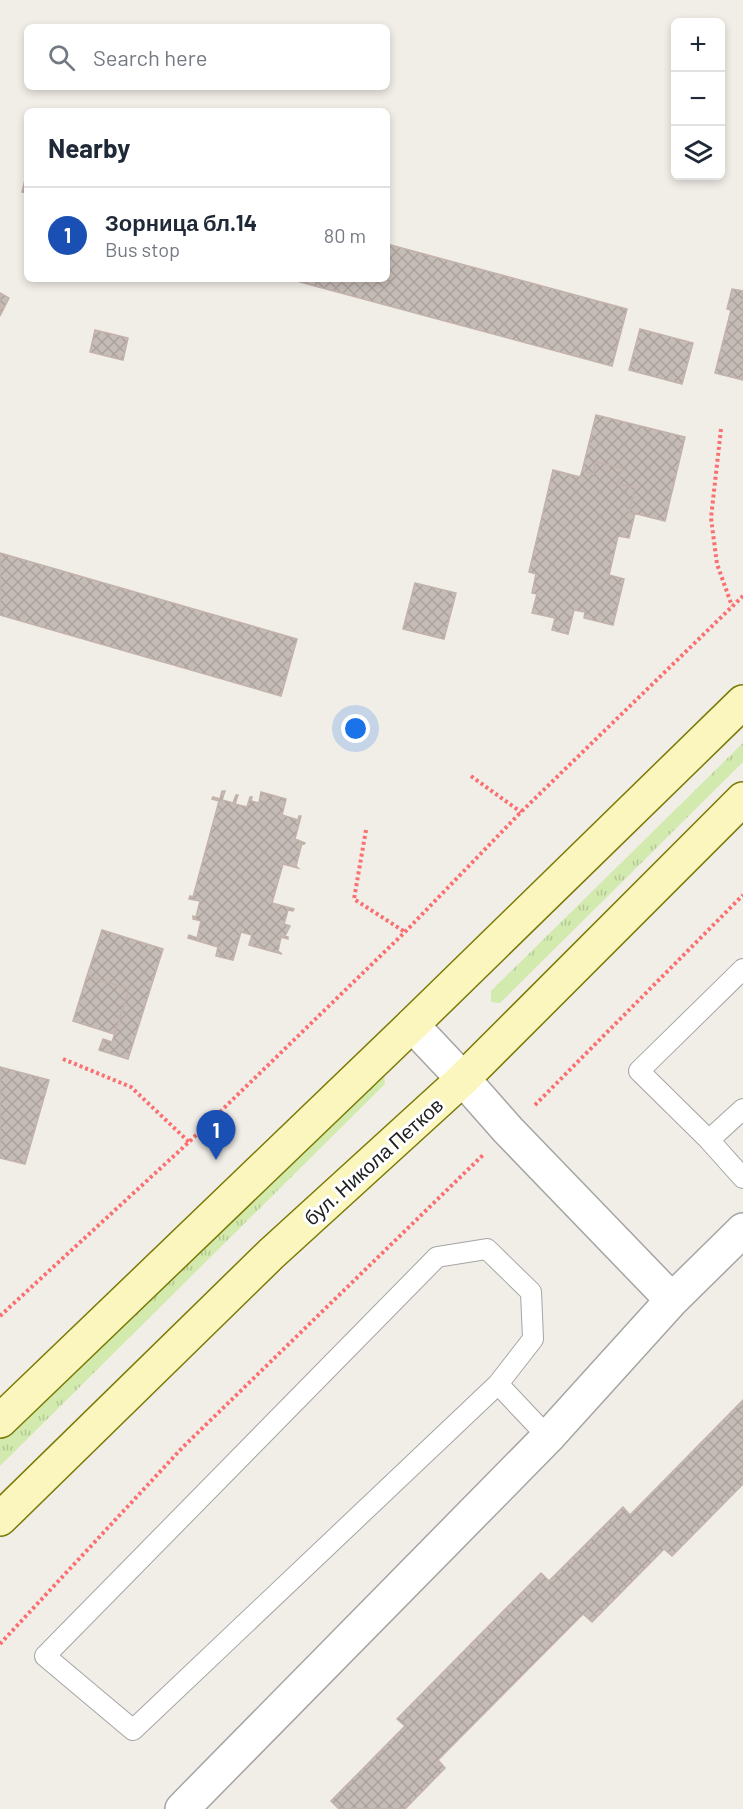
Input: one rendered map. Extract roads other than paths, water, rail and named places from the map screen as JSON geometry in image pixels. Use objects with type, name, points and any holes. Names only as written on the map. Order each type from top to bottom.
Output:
[{"type":"main road","points":[[0,1421],[412,1025],[743,702]]},
{"type":"main road","name":"бул. Никола Петков","points":[[0,1519],[271,1254],[464,1079],[743,799]]},
{"type":"street","points":[[412,1025],[464,1079],[508,1130],[672,1300]]},
{"type":"street","points":[[182,1809],[548,1437],[672,1300],[742,1234]]},
{"type":"lane","points":[[743,969],[639,1071],[709,1140],[743,1178]]},
{"type":"lane","points":[[709,1140],[743,1109]]},
{"type":"lane","points":[[486,1250],[531,1292],[533,1339],[498,1384],[133,1730],[45,1656],[437,1257],[486,1250]]},
{"type":"lane","points":[[498,1384],[548,1437]]},
{"type":"place","name":"Зорница бл.14","points":[[216,1160]]}]
